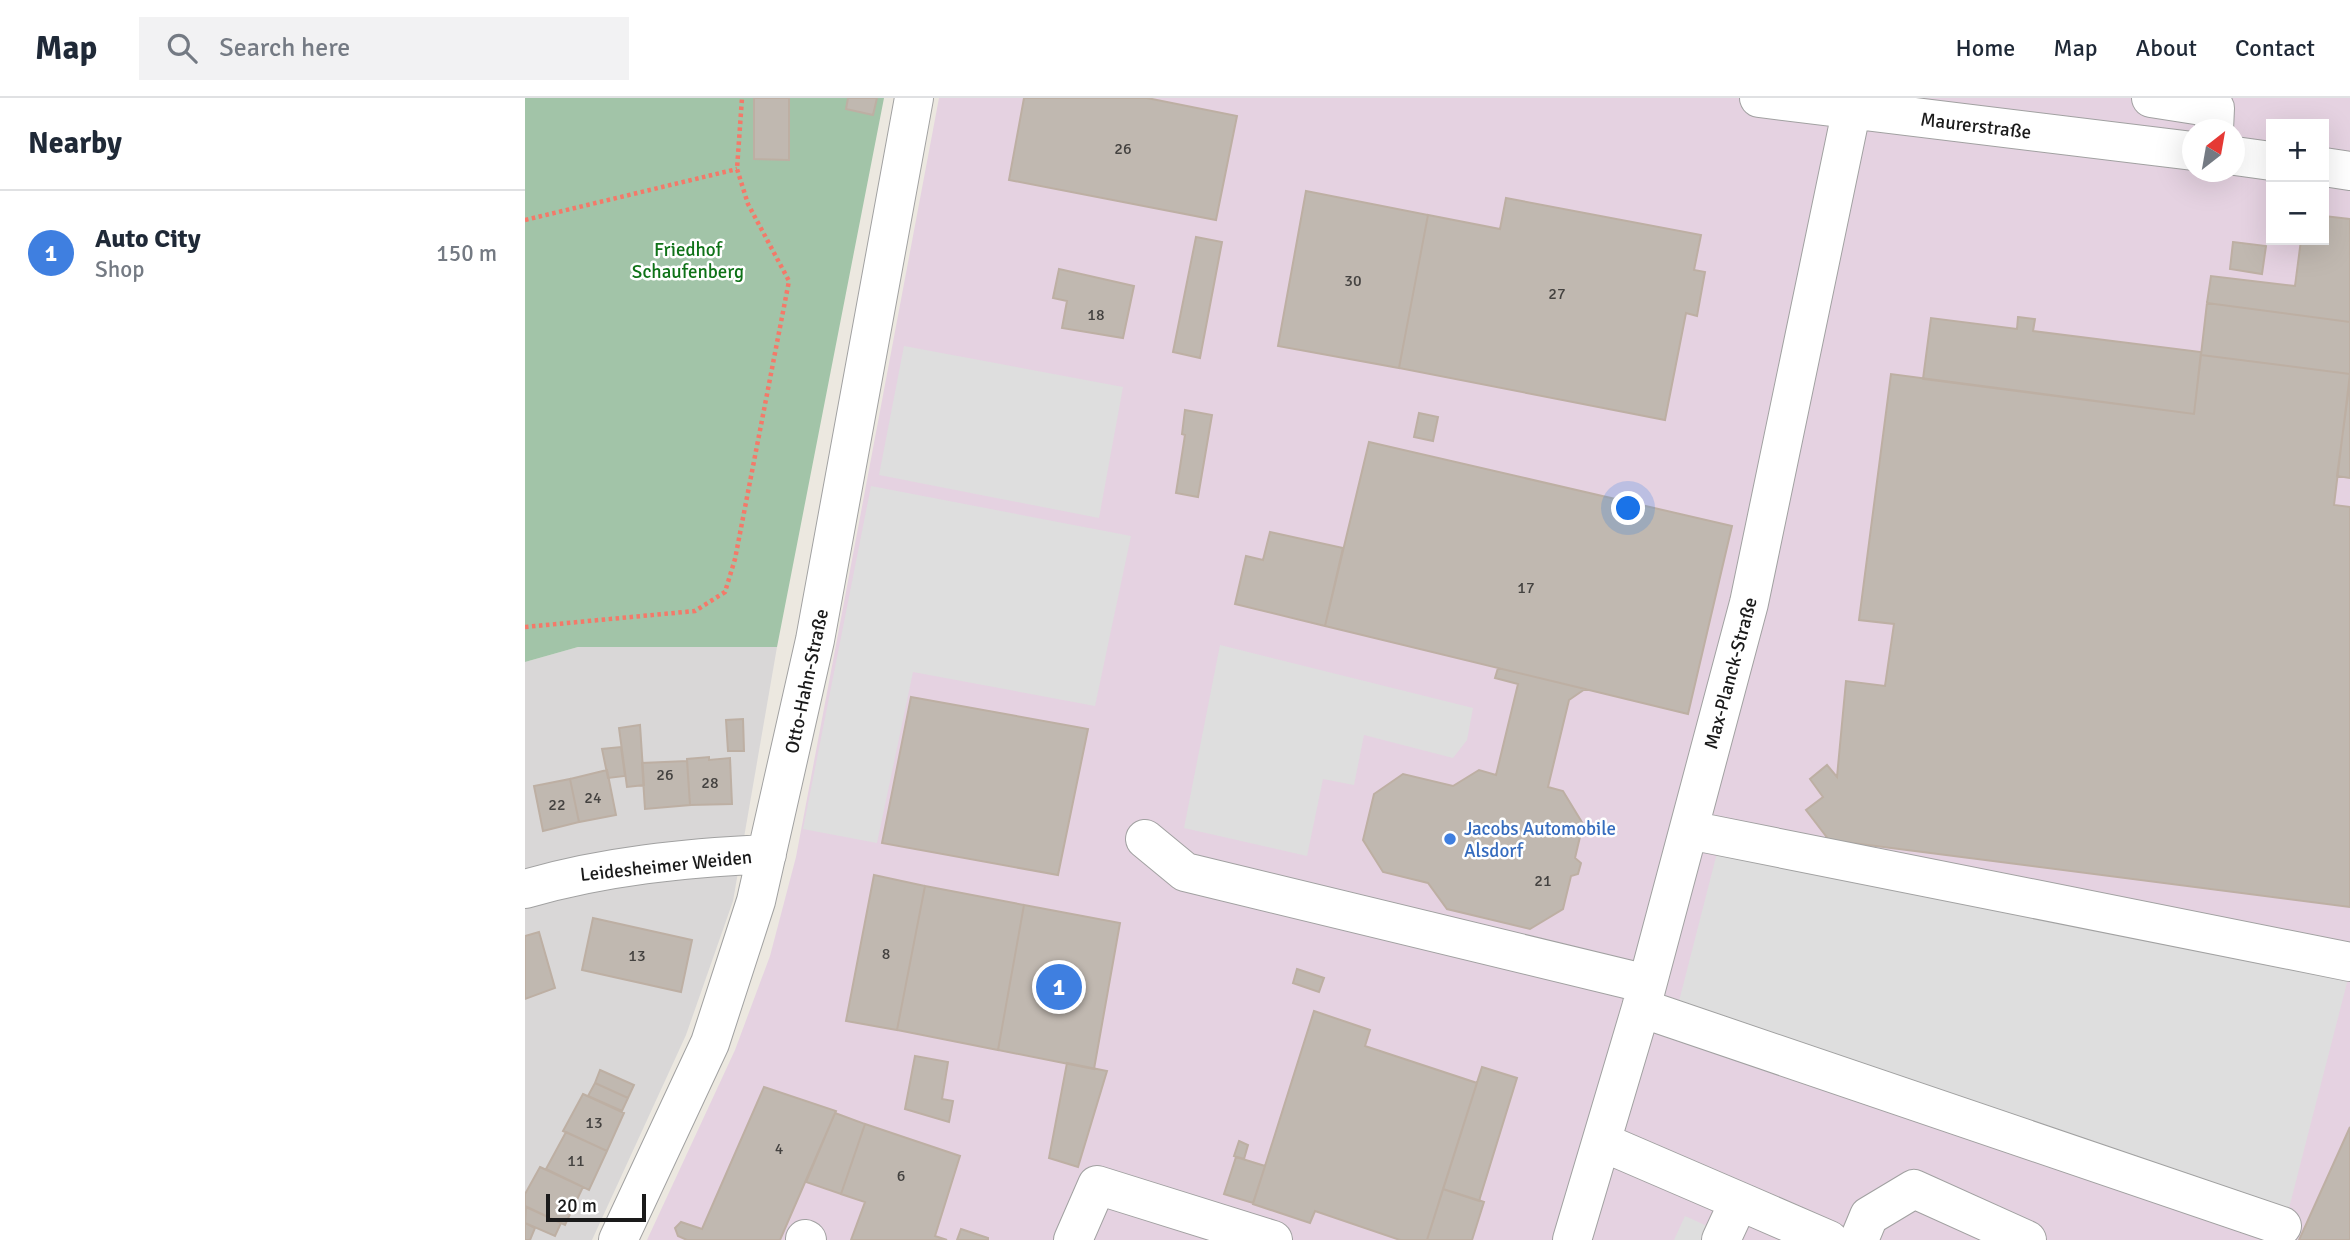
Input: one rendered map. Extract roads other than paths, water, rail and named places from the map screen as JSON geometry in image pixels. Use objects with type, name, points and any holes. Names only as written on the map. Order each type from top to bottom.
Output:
[{"type":"street","name":"Otto-Hahn-Straße","points":[[618,1240],[710,1043],[739,960],[767,854],[815,640],[914,98]]},
{"type":"street","name":"Maurerstraße","points":[[1759,98],[1944,110],[2182,149]]},
{"type":"street","points":[[2151,98],[2215,108],[2214,119]]},
{"type":"street","name":"Max-Planck-Straße","points":[[1572,1240],[1644,996],[1749,603],[1853,104]]},
{"type":"street","points":[[2245,157],[2266,160]]},
{"type":"street","points":[[2329,168],[2350,170]]},
{"type":"street","points":[[1689,830],[2350,961]]},
{"type":"street","points":[[1145,839],[1185,872],[1644,996],[2282,1226]]},
{"type":"street","name":"Leidesheimer Weiden","points":[[525,889],[578,874],[662,862],[767,854]]},
{"type":"street","points":[[1602,1142],[1829,1240]]},
{"type":"street","points":[[1073,1240],[1097,1185],[1273,1240]]},
{"type":"street","points":[[1859,1240],[1869,1216],[1914,1189],[2027,1240]]},
{"type":"street","points":[[1721,1240],[1739,1201]]},
{"type":"place","name":"Jacobs Automobile Alsdorf","points":[[1450,839]]},
{"type":"place","name":"Auto City","points":[[1059,987]]},
{"type":"park label","name":"Friedhof Schaufenberg","points":[[688,260]]}]
